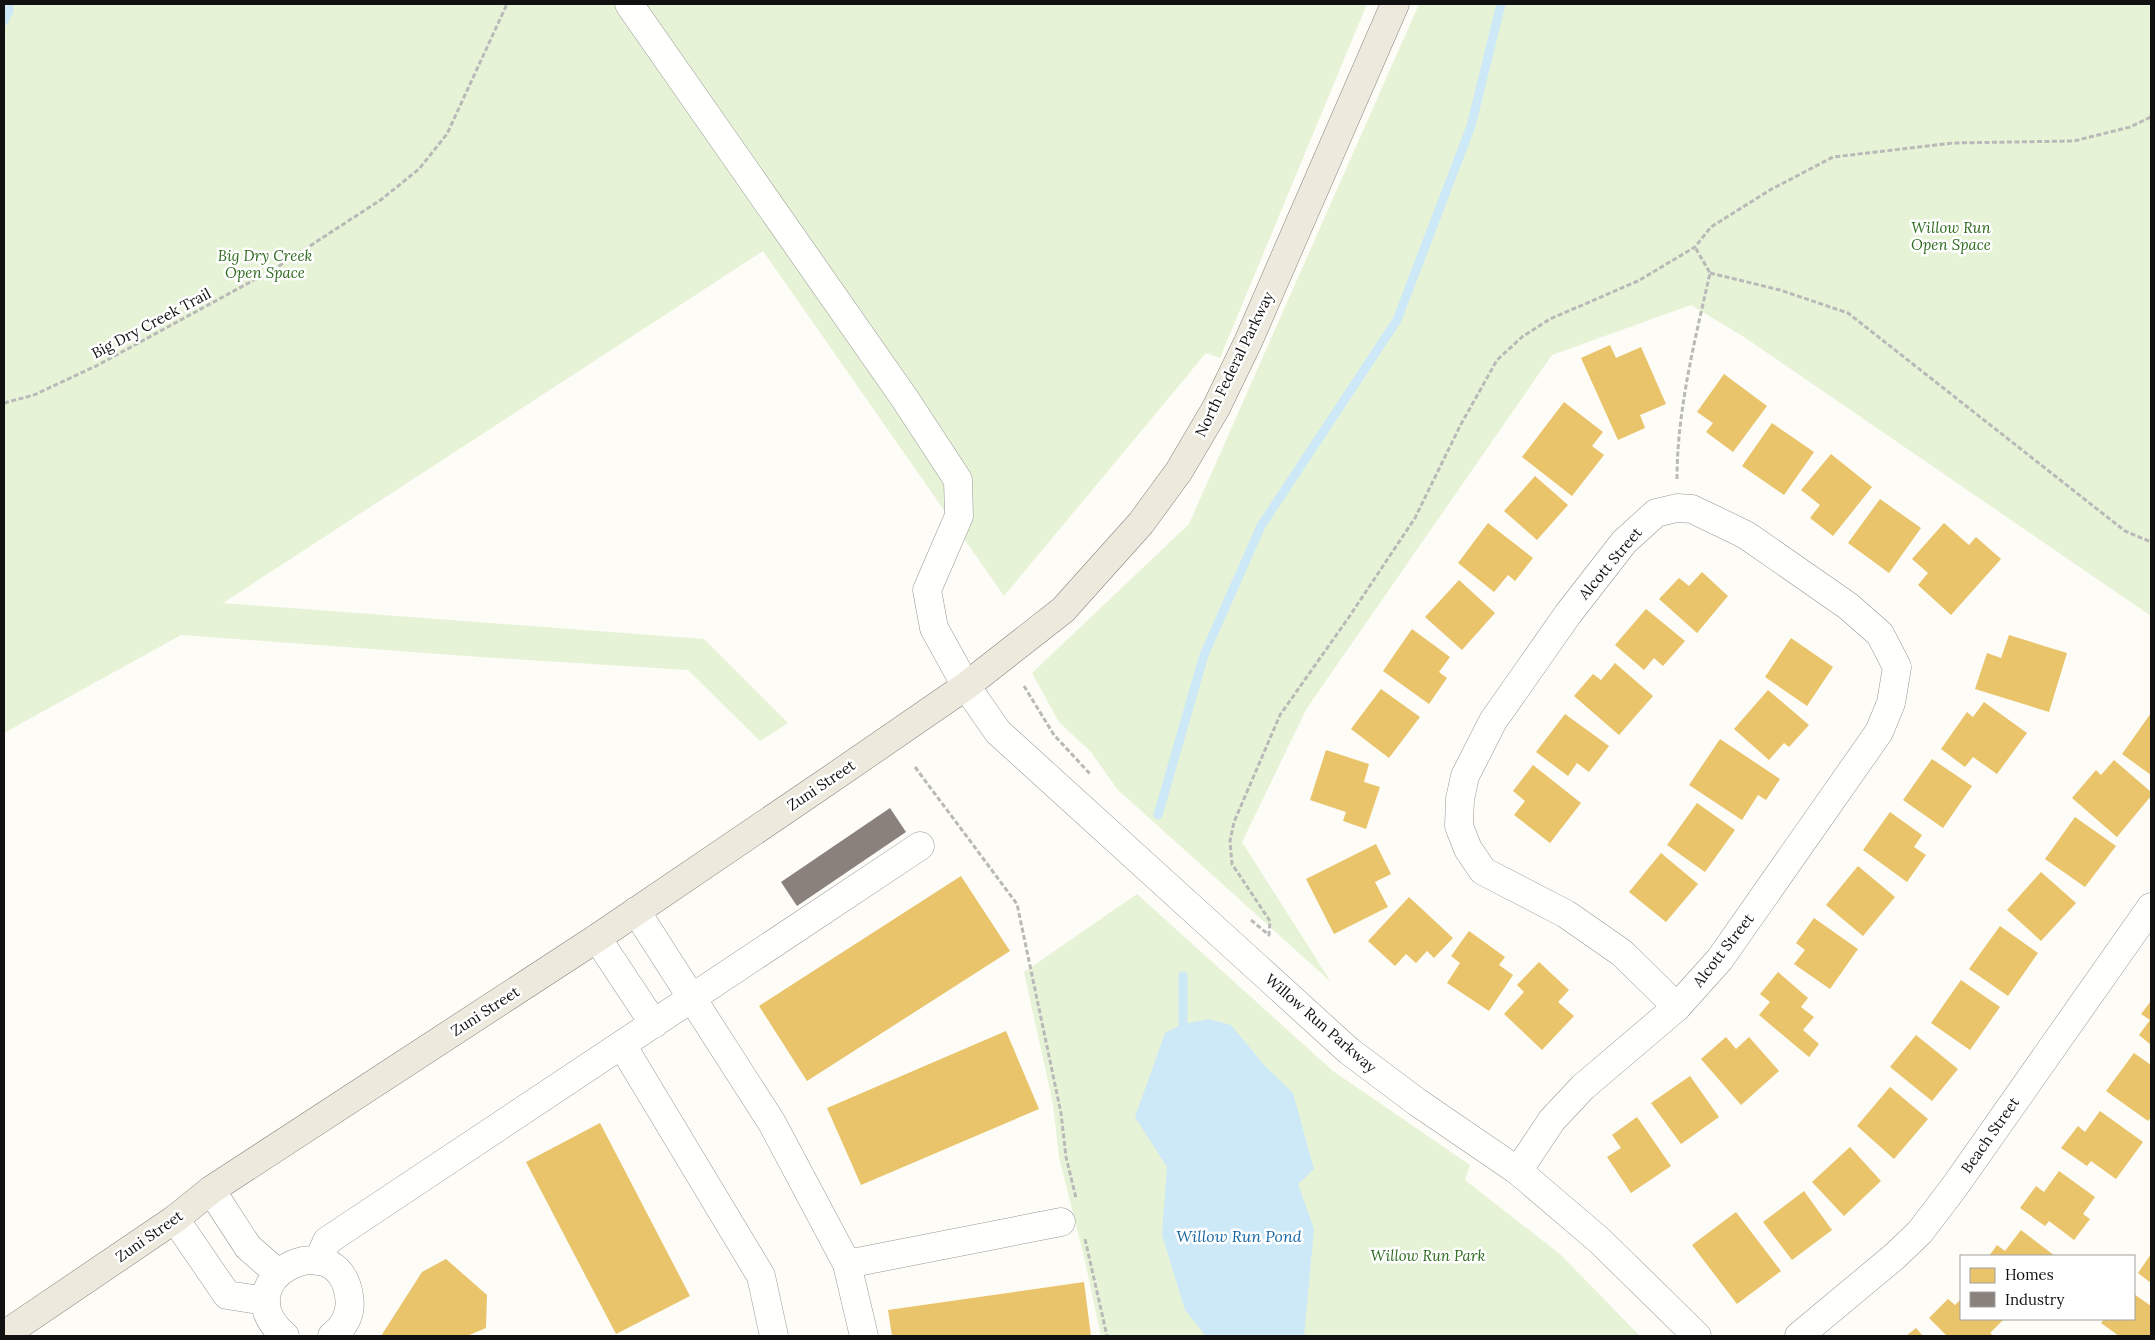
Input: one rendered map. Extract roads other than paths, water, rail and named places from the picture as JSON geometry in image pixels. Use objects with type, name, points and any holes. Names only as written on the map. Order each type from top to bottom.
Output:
[{"type":"main road","name":"North Federal Parkway","points":[[966,686],[1063,610],[1141,523],[1179,471],[1216,408],[1248,342],[1395,4]]},
{"type":"main road","name":"Zuni Street","points":[[4,1335],[175,1219],[211,1190],[597,938],[966,686]]},
{"type":"street","name":"Willow Run Parkway","points":[[628,4],[905,399],[958,480],[959,516],[926,590],[934,628],[966,686],[998,732],[1349,1051],[1417,1102],[1518,1171],[1599,1240],[1697,1336]]},
{"type":"street","name":"Alcott Street","points":[[1518,1171],[1552,1120],[1583,1087],[1677,1006],[1720,959],[1879,732],[1891,703],[1897,667],[1880,634],[1848,606],[1746,535],[1692,509],[1677,508],[1656,513],[1624,542],[1568,614],[1499,713],[1465,776],[1460,799],[1459,826],[1468,849],[1483,871],[1566,914],[1622,953],[1677,1006]]},
{"type":"street","points":[[318,1261],[327,1241],[920,846]]},
{"type":"street","name":"Beach Street","points":[[1799,1336],[1895,1256],[1920,1232],[1955,1186],[2151,907]]},
{"type":"street","points":[[636,911],[772,1123],[848,1264],[864,1336]]},
{"type":"street","points":[[597,938],[654,1024]]},
{"type":"street","points":[[622,1045],[762,1276],[774,1336]]},
{"type":"street","points":[[211,1190],[248,1247],[278,1273]]},
{"type":"street","points":[[175,1219],[227,1295],[266,1301]]},
{"type":"street","points":[[848,1264],[1074,1219]]},
{"type":"street","points":[[285,1336],[276,1328],[269,1315],[266,1301],[272,1281],[278,1273],[289,1264],[303,1260],[318,1261],[331,1266],[342,1276],[348,1289],[350,1304],[347,1318],[340,1330],[332,1336]]},
{"type":"water","name":"Willow Run Pond","points":[[1209,1019],[1231,1025],[1265,1066],[1293,1093],[1314,1169],[1298,1184],[1314,1229],[1304,1336],[1206,1336],[1185,1310],[1162,1235],[1167,1167],[1135,1117],[1165,1033],[1183,1024]]},
{"type":"waterway","points":[[4,21],[9,11],[8,4]]},
{"type":"waterway","points":[[1158,815],[1204,655],[1261,526],[1397,320],[1471,126],[1501,4]]},
{"type":"waterway","points":[[1183,976],[1183,1024]]},
{"type":"park label","name":"Willow Run Open Space","points":[[1951,236]]},
{"type":"park label","name":"Big Dry Creek Open Space","points":[[265,264]]},
{"type":"park label","name":"Willow Run Park","points":[[1428,1255]]}]
